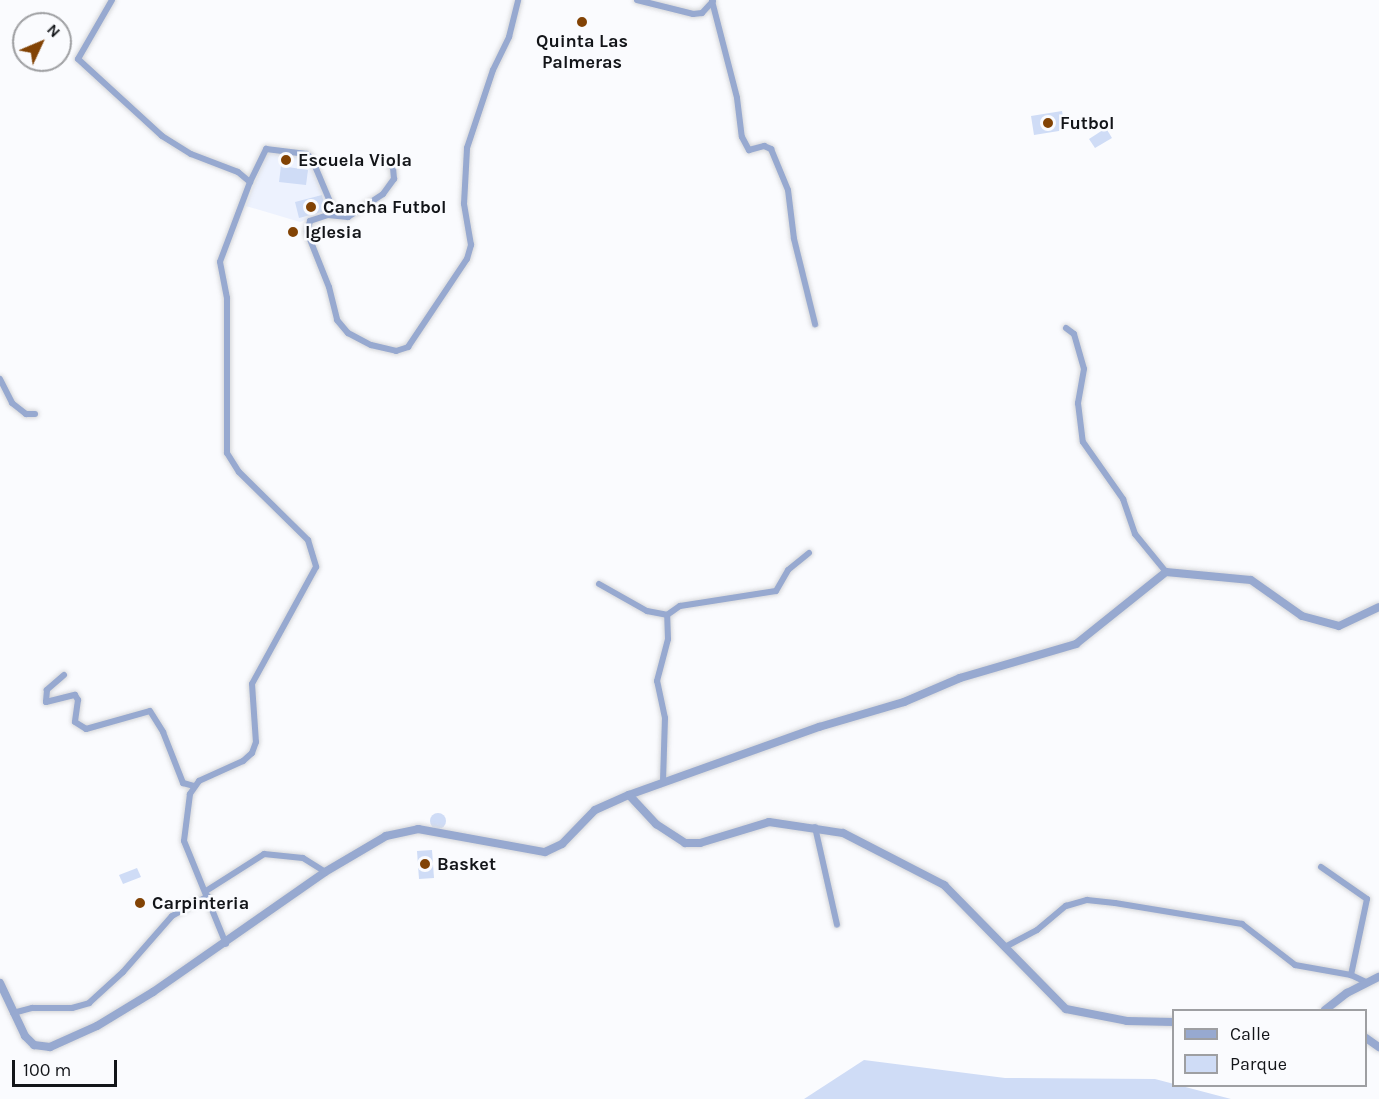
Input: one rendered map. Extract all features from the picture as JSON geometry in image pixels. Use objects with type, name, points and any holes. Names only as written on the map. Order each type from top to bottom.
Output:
[{"type":"street","points":[[112,0],[78,59],[162,136],[191,154],[238,172],[250,182]]},
{"type":"street","points":[[387,161],[393,168],[393,179],[383,194],[348,217],[328,215],[310,220],[308,232],[329,287],[337,320],[348,333],[363,342],[402,351],[418,335],[467,259],[471,245],[464,204],[467,148],[494,70],[509,37],[518,0]]},
{"type":"street","points":[[637,0],[693,14],[702,13],[713,1]]},
{"type":"street","points":[[713,1],[737,98],[742,137],[749,150],[764,146],[771,149],[789,190],[794,239],[815,324]]},
{"type":"street","points":[[64,675],[47,690],[45,702],[75,695],[78,700],[75,722],[86,729],[150,711],[163,732],[183,783],[194,786],[252,753],[256,742],[252,684],[316,567],[308,540],[239,472],[227,453],[227,298],[220,262],[250,182],[266,149],[307,154],[318,167],[331,204],[328,215]]},
{"type":"street","points":[[1066,328],[1074,334],[1083,369],[1078,403],[1083,442],[1123,499],[1135,534],[1166,572]]},
{"type":"street","points":[[0,379],[12,403],[26,414],[35,414]]},
{"type":"street","points":[[599,584],[647,611],[667,615],[680,606],[776,591],[788,570],[809,553]]},
{"type":"street","points":[[0,983],[13,1013],[29,1040],[50,1047],[97,1026],[226,944],[325,872],[386,836],[405,830],[545,852],[562,844],[595,810],[663,781],[904,702],[960,678],[1076,644],[1166,572],[1251,580],[1302,616],[1339,626],[1379,606]]},
{"type":"street","points":[[663,781],[665,718],[657,681],[668,639],[667,615]]},
{"type":"street","points":[[194,786],[184,841],[226,944]]},
{"type":"street","points":[[629,795],[657,824],[685,843],[700,843],[755,824],[782,822],[843,833],[935,880],[1058,1002],[1076,1013],[1172,1022]]},
{"type":"street","points":[[815,827],[837,925]]},
{"type":"street","points":[[13,1013],[33,1008],[72,1008],[89,1003],[123,972],[172,916],[264,854],[303,858],[325,872]]},
{"type":"street","points":[[1322,867],[1366,899],[1351,975]]},
{"type":"street","points":[[1005,947],[1037,930],[1066,906],[1087,900],[1242,924],[1295,965],[1351,975],[1366,982]]},
{"type":"street","points":[[1329,1009],[1366,982],[1379,977]]},
{"type":"shaded area","points":[[267,150],[307,156],[315,166],[329,211],[300,222],[246,206]]},
{"type":"green space","name":"Futbol","points":[[1062,111],[1065,130],[1034,135],[1031,116]]},
{"type":"green space","points":[[1106,128],[1112,138],[1095,148],[1089,139]]},
{"type":"green space","points":[[281,166],[308,170],[306,185],[279,182]]},
{"type":"green space","name":"Cancha Futbol","points":[[322,195],[326,211],[299,218],[295,202]]},
{"type":"green space","points":[[438,813],[446,821],[438,829],[430,821]]},
{"type":"green space","name":"Basket","points":[[432,850],[434,878],[419,879],[417,851]]},
{"type":"green space","points":[[137,868],[141,877],[123,884],[119,875]]},
{"type":"green space","points":[[864,1060],[1005,1078],[1155,1079],[1172,1083],[1172,1087],[1185,1087],[1231,1099],[804,1099]]},
{"type":"place","name":"Quinta Las Palmeras","points":[[582,22]]},
{"type":"place","name":"Futbol","points":[[1048,123]]},
{"type":"place","name":"Escuela Viola","points":[[286,160]]},
{"type":"place","name":"Cancha Futbol","points":[[311,207]]},
{"type":"place","name":"Iglesia","points":[[293,232]]},
{"type":"place","name":"Basket","points":[[425,864]]},
{"type":"place","name":"Carpinteria","points":[[140,903]]}]
